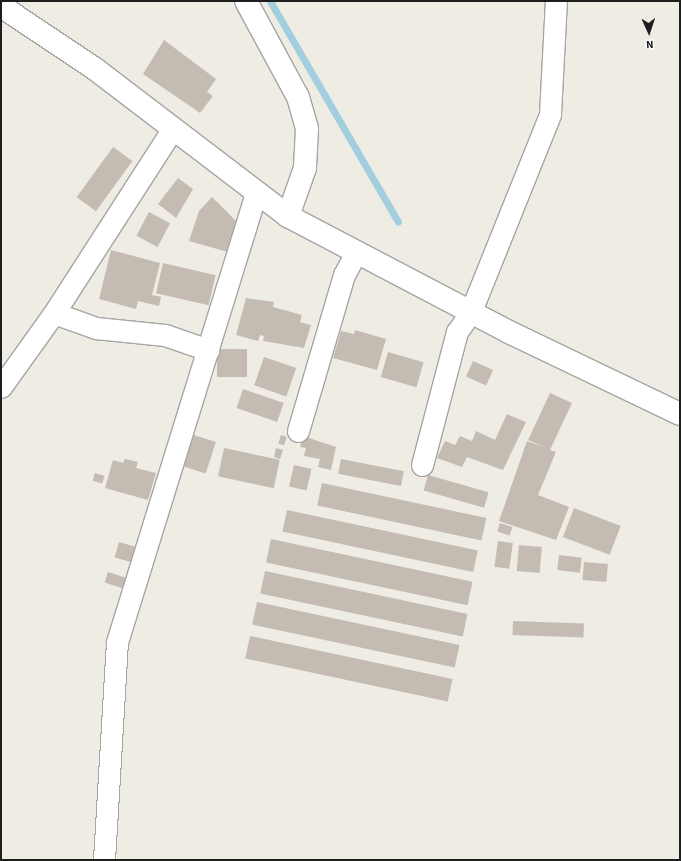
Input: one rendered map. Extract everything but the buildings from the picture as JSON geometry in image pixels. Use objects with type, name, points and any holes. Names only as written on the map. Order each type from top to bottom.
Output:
[{"type":"street","points":[[246,1],[298,97],[307,129],[305,168],[288,216]]},
{"type":"street","points":[[422,465],[457,332],[471,311],[550,114],[556,1]]},
{"type":"street","points":[[1,6],[83,61],[172,130],[288,216],[471,311],[680,414]]},
{"type":"street","points":[[1,387],[54,313],[172,130]]},
{"type":"street","points":[[104,860],[117,642],[256,193]]},
{"type":"street","points":[[298,430],[344,275],[356,252]]},
{"type":"street","points":[[54,313],[115,332],[165,335],[208,350]]},
{"type":"waterway","points":[[270,1],[398,222]]}]
